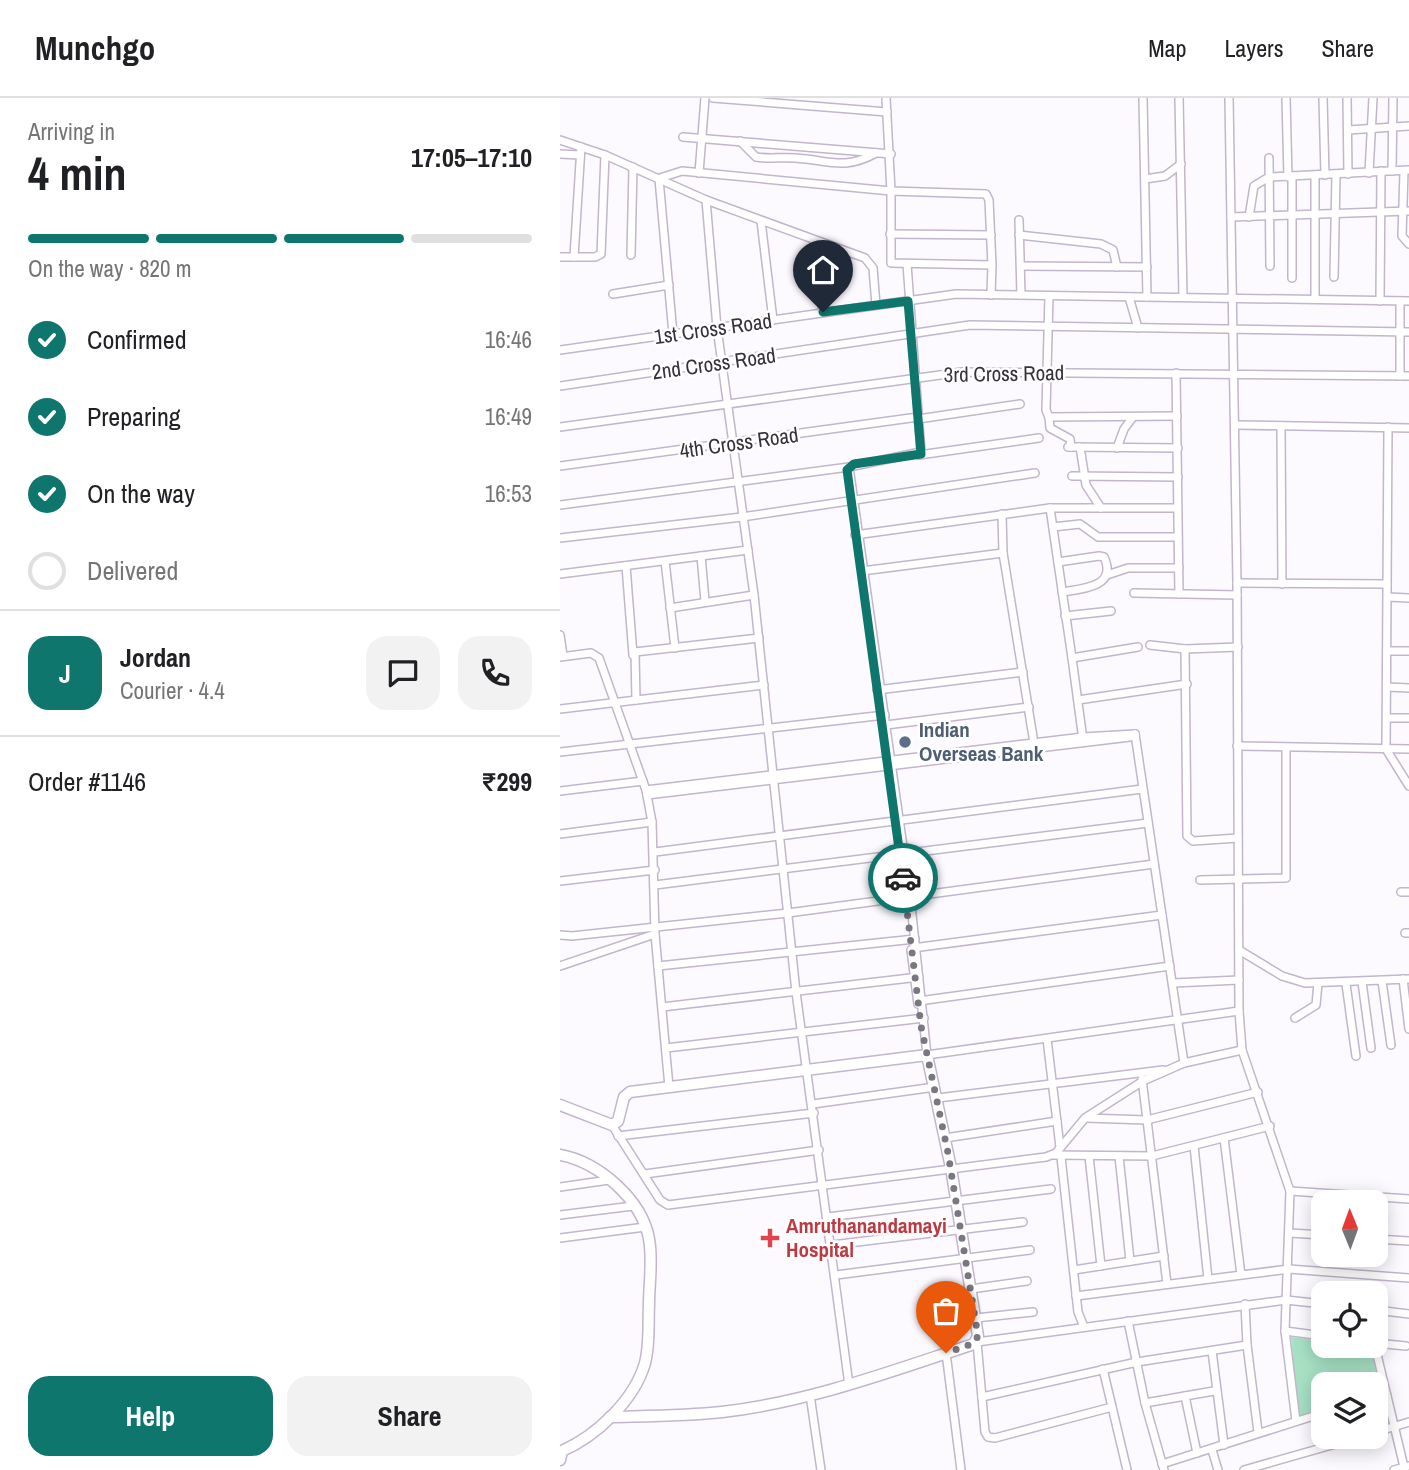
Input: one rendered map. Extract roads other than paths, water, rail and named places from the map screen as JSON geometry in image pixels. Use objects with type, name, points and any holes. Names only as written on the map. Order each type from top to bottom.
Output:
[{"type":"street","points":[[699,173],[705,98]]},
{"type":"street","points":[[713,98],[818,102],[887,112]]},
{"type":"street","points":[[886,98],[891,154],[890,261],[907,264],[992,265]]},
{"type":"street","points":[[1143,98],[1147,298]]},
{"type":"street","points":[[1179,98],[1183,297]]},
{"type":"street","points":[[1229,98],[1236,425],[1239,1011],[1242,1051],[1270,1126],[1290,1191],[1285,1331],[1296,1421]]},
{"type":"street","points":[[1286,98],[1292,278]]},
{"type":"street","points":[[1322,98],[1325,175]]},
{"type":"street","points":[[1347,98],[1348,174]]},
{"type":"street","points":[[1369,173],[1373,98]]},
{"type":"street","points":[[1392,171],[1393,98]]},
{"type":"street","points":[[1348,130],[1409,126]]},
{"type":"street","points":[[683,137],[891,154]]},
{"type":"street","points":[[560,140],[581,151]]},
{"type":"street","points":[[740,141],[755,157],[798,158],[841,165],[859,162],[876,153]]},
{"type":"street","points":[[574,257],[581,151]]},
{"type":"street","points":[[560,154],[581,151],[606,155],[706,200],[814,242],[869,260],[873,268],[876,305]]},
{"type":"street","points":[[560,257],[597,257],[601,254],[606,155]]},
{"type":"street","points":[[1269,158],[1270,267]]},
{"type":"street","points":[[1145,179],[1165,176],[1181,163]]},
{"type":"street","points":[[631,255],[634,167]]},
{"type":"street","points":[[1250,217],[1255,186],[1269,177],[1407,170],[1406,211],[1402,236],[1409,244]]},
{"type":"street","points":[[659,178],[682,171],[891,191],[986,194],[989,201],[991,234],[991,295]]},
{"type":"street","points":[[1380,301],[1381,171]]},
{"type":"street","points":[[1334,277],[1336,175]]},
{"type":"street","points":[[1315,176],[1315,299]]},
{"type":"street","points":[[659,178],[673,334]]},
{"type":"street","points":[[706,200],[717,328],[754,595],[796,992],[849,1385]]},
{"type":"street","points":[[1231,217],[1406,211]]},
{"type":"street","points":[[1019,220],[1021,295]]},
{"type":"street","points":[[761,221],[773,320]]},
{"type":"street","points":[[890,234],[991,234]]},
{"type":"street","points":[[1019,235],[1110,247],[1117,267]]},
{"type":"street","points":[[814,242],[823,312]]},
{"type":"street","points":[[907,264],[919,455]]},
{"type":"street","points":[[1021,266],[1147,267]]},
{"type":"street","points":[[613,294],[669,285]]},
{"type":"street","name":"1st Cross Road","points":[[560,350],[956,294],[1405,301]]},
{"type":"street","points":[[1048,296],[1046,410],[1050,428],[1070,439],[1085,475],[1086,485],[1101,508]]},
{"type":"street","points":[[1129,297],[1138,328]]},
{"type":"street","points":[[1405,301],[1405,376]]},
{"type":"street","name":"2nd Cross Road","points":[[560,386],[970,325],[1405,332]]},
{"type":"street","name":"3rd Cross Road","points":[[560,427],[991,370],[1047,373],[1405,376]]},
{"type":"street","points":[[1176,373],[1179,594]]},
{"type":"street","name":"4th Cross Road","points":[[560,466],[1020,404]]},
{"type":"street","points":[[1049,417],[1177,416]]},
{"type":"street","points":[[1117,448],[1124,429],[1133,417]]},
{"type":"street","points":[[1236,425],[1409,428]]},
{"type":"street","points":[[1281,426],[1282,584]]},
{"type":"street","points":[[1388,427],[1386,749],[1409,786]]},
{"type":"street","points":[[560,505],[849,467],[1039,438]]},
{"type":"street","points":[[1073,447],[1178,448]]},
{"type":"street","points":[[849,467],[927,1053],[946,1138],[976,1318],[985,1432],[988,1437],[995,1438],[1112,1407]]},
{"type":"street","points":[[560,538],[743,517],[1035,473]]},
{"type":"street","points":[[1072,476],[1178,477]]},
{"type":"street","points":[[857,535],[1050,508],[1177,508]]},
{"type":"street","points":[[1050,508],[1083,739]]},
{"type":"street","points":[[1002,514],[1003,553],[1034,743]]},
{"type":"street","points":[[1053,527],[1080,524],[1098,537],[1178,537]]},
{"type":"street","points":[[560,574],[748,550]]},
{"type":"street","points":[[861,571],[1003,553]]},
{"type":"street","points":[[701,556],[705,601]]},
{"type":"street","points":[[1058,562],[1102,556],[1106,559],[1107,575]]},
{"type":"street","points":[[665,561],[675,648]]},
{"type":"street","points":[[626,566],[636,700]]},
{"type":"street","points":[[1062,592],[1096,586],[1107,575],[1128,568],[1179,568]]},
{"type":"street","points":[[1237,583],[1387,584]]},
{"type":"street","points":[[1134,593],[1237,595]]},
{"type":"street","points":[[670,608],[754,595]]},
{"type":"street","points":[[1388,597],[1409,597]]},
{"type":"street","points":[[1065,616],[1111,611]]},
{"type":"street","points":[[560,635],[561,656],[597,654],[647,793],[655,852],[655,930],[669,1087]]},
{"type":"street","points":[[633,655],[638,652],[759,638]]},
{"type":"street","points":[[1150,645],[1185,649],[1238,648]]},
{"type":"street","points":[[1072,658],[1138,647]]},
{"type":"street","points":[[1185,649],[1187,836],[1193,841],[1237,838]]},
{"type":"street","points":[[1387,651],[1409,651]]},
{"type":"street","points":[[879,690],[1023,672]]},
{"type":"street","points":[[560,709],[764,684]]},
{"type":"street","points":[[1078,700],[1187,684]]},
{"type":"street","points":[[1387,687],[1409,688]]},
{"type":"street","points":[[886,725],[1029,707]]},
{"type":"street","points":[[560,752],[882,716]]},
{"type":"street","points":[[882,716],[886,725],[890,764]]},
{"type":"street","points":[[1387,718],[1409,718]]},
{"type":"street","points":[[890,764],[1034,743],[1130,737],[1135,734],[1184,1063]]},
{"type":"street","points":[[647,793],[1083,739]]},
{"type":"street","points":[[1237,746],[1286,749],[1409,749]]},
{"type":"street","points":[[1200,880],[1286,878],[1286,749]]},
{"type":"street","points":[[560,792],[643,781]]},
{"type":"street","points":[[655,852],[780,838],[1142,789]]},
{"type":"street","points":[[560,834],[652,822]]},
{"type":"street","points":[[655,885],[1148,823]]},
{"type":"street","points":[[560,935],[655,930],[1154,864]]},
{"type":"street","points":[[560,881],[655,870]]},
{"type":"street","points":[[913,948],[1162,915]]},
{"type":"street","points":[[560,966],[655,930]]},
{"type":"street","points":[[658,966],[912,939]]},
{"type":"street","points":[[1239,950],[1282,976],[1318,983],[1346,984],[1406,979],[1409,1029]]},
{"type":"street","points":[[920,1001],[1170,966]]},
{"type":"street","points":[[662,1007],[917,977]]},
{"type":"street","points":[[1173,983],[1239,980]]},
{"type":"street","points":[[1382,981],[1391,1045]]},
{"type":"street","points":[[1362,982],[1371,1048]]},
{"type":"street","points":[[1295,1018],[1316,1005],[1318,983]]},
{"type":"street","points":[[1346,984],[1356,1056]]},
{"type":"street","points":[[612,1125],[618,1121],[626,1094],[1239,1011]]},
{"type":"street","points":[[666,1048],[922,1018]]},
{"type":"street","points":[[1047,1039],[1060,1147]]},
{"type":"street","points":[[1052,1155],[1085,1118],[1143,1081],[1184,1063],[1242,1051]]},
{"type":"street","points":[[813,1104],[1170,1069]]},
{"type":"street","points":[[1141,1072],[1167,1284]]},
{"type":"street","points":[[1085,1118],[1147,1120],[1258,1092]]},
{"type":"street","points":[[560,1105],[612,1125],[666,1205],[1052,1155],[1152,1156],[1270,1126]]},
{"type":"street","points":[[618,1136],[814,1113]]},
{"type":"street","points":[[946,1138],[1057,1121]]},
{"type":"street","points":[[1224,1138],[1241,1275]]},
{"type":"street","points":[[1194,1146],[1208,1279]]},
{"type":"street","points":[[645,1174],[819,1150]]},
{"type":"street","points":[[560,1155],[590,1164],[610,1180],[633,1206],[645,1227],[650,1250],[646,1355],[636,1382],[610,1417],[580,1443],[562,1451],[560,1460]]},
{"type":"street","points":[[1089,1156],[1101,1266]]},
{"type":"street","points":[[1119,1156],[1130,1261]]},
{"type":"street","points":[[1061,1157],[1076,1296],[1084,1327]]},
{"type":"street","points":[[560,1187],[610,1180]]},
{"type":"street","points":[[828,1217],[1051,1189]]},
{"type":"street","points":[[1290,1191],[1409,1199]]},
{"type":"street","points":[[560,1215],[633,1206]]},
{"type":"street","points":[[832,1245],[1023,1222]]},
{"type":"street","points":[[560,1238],[645,1227]]},
{"type":"street","points":[[1290,1233],[1311,1234]]},
{"type":"street","points":[[1388,1240],[1409,1241]]},
{"type":"street","points":[[836,1275],[1030,1250]]},
{"type":"street","points":[[1074,1270],[1164,1256]]},
{"type":"street","points":[[1076,1296],[1289,1269],[1409,1278]]},
{"type":"street","points":[[971,1289],[1027,1281]]},
{"type":"street","points":[[610,1417],[721,1412],[810,1395],[849,1385],[977,1342],[1245,1304],[1286,1300],[1311,1303]]},
{"type":"street","points":[[1245,1304],[1247,1345],[1258,1432]]},
{"type":"street","points":[[1388,1311],[1409,1314]]},
{"type":"street","points":[[976,1318],[1034,1312]]},
{"type":"street","points":[[1128,1321],[1145,1403],[1163,1467],[1258,1432],[1311,1417]]},
{"type":"street","points":[[1285,1331],[1311,1334]]},
{"type":"street","points":[[982,1397],[1137,1362],[1247,1345]]},
{"type":"street","points":[[1388,1345],[1406,1346]]},
{"type":"street","points":[[1212,1351],[1214,1391],[1223,1445]]},
{"type":"street","points":[[946,1353],[961,1470]]},
{"type":"street","points":[[1103,1369],[1127,1470]]},
{"type":"street","points":[[1145,1403],[1214,1391]]},
{"type":"street","points":[[810,1395],[821,1470]]},
{"type":"street","points":[[1185,1396],[1197,1454]]},
{"type":"street","points":[[1388,1400],[1406,1466],[1394,1470]]},
{"type":"street","points":[[1388,1429],[1409,1422]]},
{"type":"street","points":[[1244,1470],[1318,1449]]},
{"type":"street","points":[[1212,1450],[1218,1470]]},
{"type":"place","name":"Indian Overseas Bank","points":[[905,742]]},
{"type":"place","name":"Amruthanandamayi Hospital","points":[[770,1238]]}]
